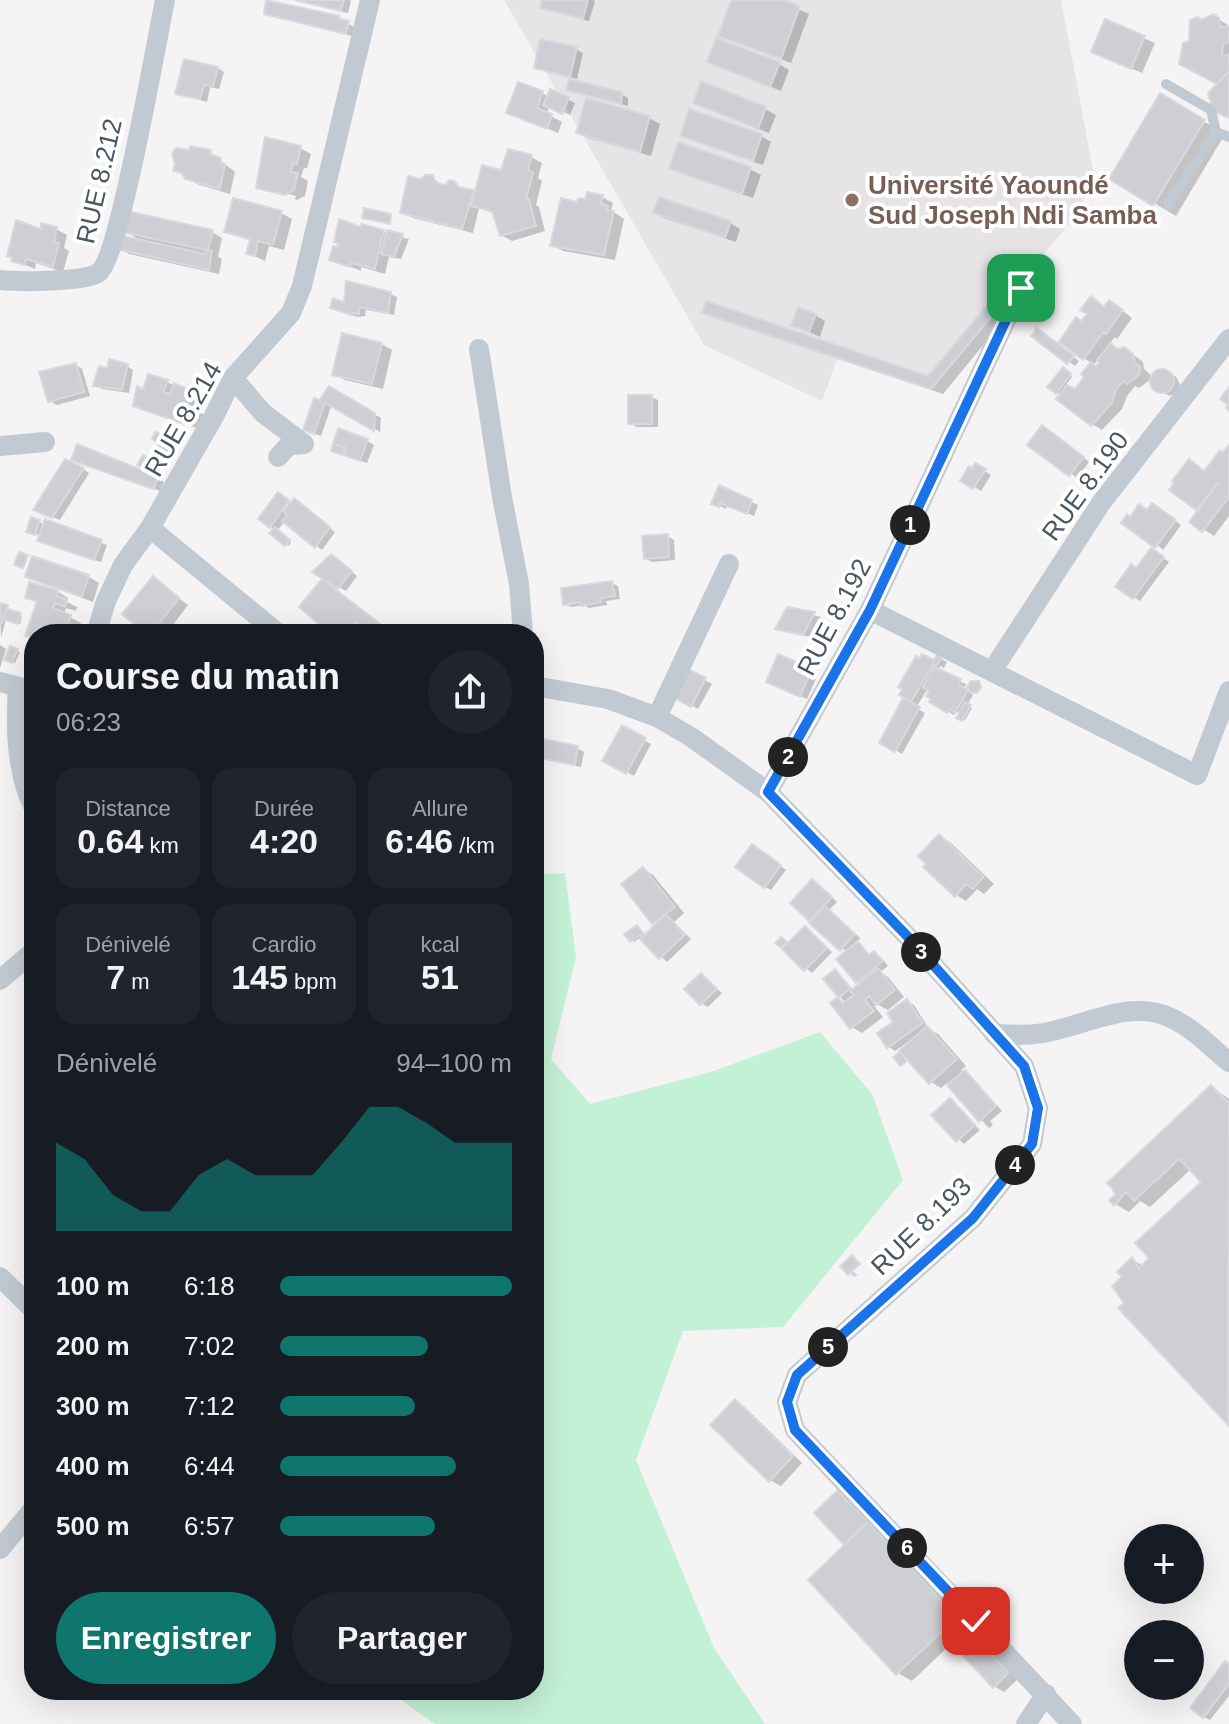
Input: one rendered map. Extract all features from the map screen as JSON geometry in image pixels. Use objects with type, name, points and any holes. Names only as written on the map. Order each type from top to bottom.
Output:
[{"type":"street","name":"RUE 8.212","points":[[0,280],[84,278],[100,273],[121,212],[165,0]]},
{"type":"street","name":"RUE 8.214","points":[[99,624],[123,565],[150,528],[233,378],[291,313],[302,286],[370,0]]},
{"type":"street","name":"RUE 8.192","points":[[768,792],[870,610],[1021,288]]},
{"type":"street","name":"RUE 8.190","points":[[992,671],[1101,503],[1229,339]]},
{"type":"street","points":[[479,349],[519,584],[522,624]]},
{"type":"street","points":[[233,378],[263,413],[304,444],[289,445],[278,457]]},
{"type":"street","points":[[0,446],[45,442]]},
{"type":"street","points":[[150,528],[267,624]]},
{"type":"street","points":[[657,717],[729,564]]},
{"type":"street","points":[[870,610],[1197,775],[1229,691]]},
{"type":"street","points":[[17,687],[17,740],[24,781]]},
{"type":"street","name":"RUE 8.193","points":[[544,688],[608,699],[657,717],[691,737],[768,792],[909,938],[1024,1066],[1038,1108],[1032,1144],[973,1218],[797,1375],[787,1402],[795,1430],[1072,1724]]},
{"type":"street","points":[[0,980],[24,960]]},
{"type":"street","points":[[994,1034],[1018,1036],[1043,1033],[1095,1018],[1138,1012],[1161,1014],[1203,1037],[1229,1062]]},
{"type":"street","points":[[0,1277],[24,1300]]},
{"type":"street","points":[[0,1548],[24,1520]]},
{"type":"street","points":[[1026,1724],[1046,1694]]},
{"type":"lane","points":[[1166,84],[1211,110],[1216,132],[1168,205]]},
{"type":"lane","points":[[1216,132],[1229,137]]},
{"type":"shaded area","name":"Université Yaoundé Sud Joseph Ndi Samba","points":[[504,0],[1061,0],[1095,180],[1073,219],[931,389],[838,357],[822,401],[704,345]]},
{"type":"green space","points":[[565,873],[576,957],[551,1059],[590,1104],[711,1072],[820,1032],[872,1094],[903,1180],[783,1327],[683,1331],[636,1460],[714,1648],[765,1724],[435,1724],[401,1700],[544,1700],[544,874]]},
{"type":"building","points":[[266,0],[339,16],[349,21],[346,34],[264,14]]},
{"type":"building","points":[[296,0],[344,0],[341,11]]},
{"type":"building","points":[[542,0],[588,0],[583,19],[540,8]]},
{"type":"building","points":[[731,0],[784,0],[800,6],[781,59],[718,36]]},
{"type":"building","points":[[1214,14],[1219,18],[1220,27],[1229,26],[1229,42],[1224,43],[1222,51],[1223,56],[1229,54],[1229,71],[1217,84],[1179,64],[1183,43],[1189,41],[1190,20],[1198,17],[1201,20]]},
{"type":"building","points":[[1105,19],[1145,36],[1131,69],[1091,52]]},
{"type":"building","points":[[716,38],[780,62],[770,87],[707,62]]},
{"type":"building","points":[[540,39],[577,47],[570,77],[534,68]]},
{"type":"building","points":[[184,59],[218,67],[213,87],[204,85],[200,99],[175,94]]},
{"type":"building","points":[[1229,71],[1229,118],[1213,111],[1208,93]]},
{"type":"building","points":[[569,79],[622,92],[621,104],[566,90]]},
{"type":"building","points":[[701,81],[766,107],[758,129],[693,103]]},
{"type":"building","points":[[518,82],[543,91],[537,108],[552,114],[547,129],[506,113]]},
{"type":"building","points":[[550,89],[569,97],[562,114],[543,105]]},
{"type":"building","points":[[1160,93],[1205,120],[1153,206],[1109,179]]},
{"type":"building","points":[[586,98],[650,116],[640,152],[576,133]]},
{"type":"building","points":[[689,109],[762,134],[753,161],[680,136]]},
{"type":"building","points":[[265,137],[301,146],[297,164],[293,163],[291,172],[298,173],[294,190],[285,195],[256,188]]},
{"type":"building","points":[[678,142],[751,167],[742,194],[669,169]]},
{"type":"building","points":[[190,146],[211,150],[210,154],[221,158],[220,163],[225,164],[220,189],[185,179],[182,173],[173,171],[175,163],[172,154],[176,148],[189,150]]},
{"type":"building","points":[[508,149],[532,155],[528,170],[533,173],[526,199],[529,199],[536,226],[500,236],[492,211],[471,206],[482,165],[501,170]]},
{"type":"building","points":[[425,175],[433,175],[435,183],[445,185],[449,180],[459,187],[474,190],[462,229],[400,213],[408,176],[421,179]]},
{"type":"building","points":[[587,192],[603,195],[601,204],[608,206],[607,210],[614,211],[604,255],[550,246],[561,198],[577,202],[578,198],[585,199]]},
{"type":"building","points":[[659,197],[731,221],[725,238],[653,213]]},
{"type":"building","points":[[233,198],[282,211],[273,245],[258,241],[255,256],[246,254],[250,239],[224,232]]},
{"type":"building","points":[[364,208],[391,214],[390,224],[362,218]]},
{"type":"building","points":[[127,211],[213,230],[208,250],[212,251],[209,270],[116,249],[119,235],[205,254],[207,250],[122,232]]},
{"type":"building","points":[[339,219],[360,227],[361,224],[384,230],[375,269],[351,263],[350,267],[329,260],[333,246],[337,247],[338,244],[334,242]]},
{"type":"building","points":[[16,220],[41,229],[41,223],[57,227],[54,242],[59,243],[53,267],[26,259],[24,265],[11,261],[12,257],[7,256]]},
{"type":"building","points":[[387,230],[403,234],[394,257],[381,254]]},
{"type":"building","points":[[1014,273],[1022,280],[931,389],[702,313],[706,301],[928,376]]},
{"type":"building","points":[[346,281],[391,292],[388,313],[359,307],[359,314],[351,315],[330,308],[333,298],[344,302]]},
{"type":"building","points":[[1091,296],[1104,307],[1109,300],[1123,310],[1083,360],[1059,342],[1076,317],[1081,321],[1087,314],[1080,310]]},
{"type":"building","points":[[798,307],[816,314],[809,332],[791,326]]},
{"type":"building","points":[[1037,328],[1074,356],[1067,364],[1031,336]]},
{"type":"building","points":[[342,333],[382,343],[372,384],[332,375]]},
{"type":"building","points":[[1111,343],[1117,349],[1125,347],[1133,354],[1134,361],[1140,367],[1139,375],[1127,384],[1123,381],[1112,403],[1091,426],[1056,399],[1067,385],[1075,389],[1084,377],[1081,374],[1091,362],[1096,366],[1097,360]]},
{"type":"building","points":[[109,359],[128,364],[122,390],[93,386],[99,366],[107,368]]},
{"type":"building","points":[[76,363],[84,392],[48,402],[39,372]]},
{"type":"building","points":[[1063,367],[1071,374],[1056,394],[1047,387]]},
{"type":"building","points":[[1162,369],[1173,376],[1174,381],[1167,392],[1162,393],[1151,386],[1150,381],[1157,370]]},
{"type":"building","points":[[148,374],[168,380],[163,392],[170,394],[174,383],[192,391],[187,405],[197,408],[187,425],[133,406],[137,386],[143,389]]},
{"type":"building","points":[[329,386],[375,413],[374,431],[325,403],[314,434],[303,430],[314,398],[320,400]]},
{"type":"building","points":[[1229,387],[1229,411],[1226,408],[1228,405],[1220,399]]},
{"type":"building","points":[[628,395],[652,395],[652,424],[628,424]]},
{"type":"building","points":[[1042,425],[1084,457],[1069,476],[1027,445]]},
{"type":"building","points":[[338,428],[368,439],[360,461],[343,455],[346,448],[333,444]]},
{"type":"building","points":[[155,432],[171,438],[163,454],[155,451],[159,443],[152,439]]},
{"type":"building","points":[[77,444],[159,477],[153,489],[71,460]]},
{"type":"building","points":[[333,444],[346,448],[343,455],[331,451]]},
{"type":"building","points":[[1229,445],[1229,497],[1202,532],[1189,522],[1219,482],[1196,510],[1169,490],[1189,459],[1204,471],[1220,450],[1223,452]]},
{"type":"building","points":[[143,455],[158,463],[153,473],[137,465]]},
{"type":"building","points":[[65,459],[84,468],[52,518],[33,510]]},
{"type":"building","points":[[975,463],[986,469],[973,489],[960,481],[969,466],[972,468]]},
{"type":"building","points":[[719,485],[752,500],[747,514],[720,503],[719,507],[711,504]]},
{"type":"building","points":[[278,492],[289,500],[270,528],[258,519]]},
{"type":"building","points":[[294,498],[330,527],[315,548],[282,521],[287,515],[283,511]]},
{"type":"building","points":[[1152,503],[1176,520],[1155,548],[1121,523],[1127,514],[1130,517],[1139,504],[1147,510]]},
{"type":"building","points":[[31,517],[40,520],[35,535],[26,532]]},
{"type":"building","points":[[45,519],[102,540],[94,560],[37,541]]},
{"type":"building","points":[[275,527],[290,540],[285,546],[269,533]]},
{"type":"building","points":[[668,534],[669,557],[644,559],[642,536]]},
{"type":"building","points":[[1151,548],[1164,557],[1133,599],[1115,587],[1131,564],[1136,568]]},
{"type":"building","points":[[19,552],[28,555],[23,568],[14,565]]},
{"type":"building","points":[[331,554],[352,571],[338,589],[312,572]]},
{"type":"building","points":[[32,556],[89,575],[82,597],[25,577]]},
{"type":"building","points":[[153,576],[179,598],[159,624],[134,624],[122,614]]},
{"type":"building","points":[[322,579],[380,624],[319,624],[299,607]]},
{"type":"building","points":[[612,581],[615,596],[581,606],[580,602],[563,605],[561,588]]},
{"type":"building","points":[[29,582],[58,590],[57,596],[67,600],[65,607],[55,603],[53,608],[71,615],[68,624],[29,624],[37,601],[25,598]]},
{"type":"building","points":[[0,603],[8,605],[2,623],[0,623]]},
{"type":"building","points":[[787,607],[815,612],[803,635],[775,629]]},
{"type":"building","points":[[7,609],[21,613],[17,624],[3,619]]},
{"type":"building","points":[[10,646],[18,649],[12,663],[4,660]]},
{"type":"building","points":[[778,654],[812,669],[800,697],[766,682]]},
{"type":"building","points":[[922,654],[934,660],[937,655],[942,657],[936,666],[933,664],[911,702],[899,695],[902,689],[898,687],[916,656],[919,659]]},
{"type":"building","points":[[934,667],[961,679],[958,684],[968,690],[955,713],[949,709],[947,713],[929,702],[931,699],[926,696],[929,691],[923,687]]},
{"type":"building","points":[[688,669],[706,678],[691,707],[673,697]]},
{"type":"building","points":[[971,681],[979,681],[981,687],[977,693],[970,693],[967,686]]},
{"type":"building","points":[[903,698],[920,707],[895,752],[879,743]]},
{"type":"building","points":[[965,702],[971,705],[962,721],[956,718]]},
{"type":"building","points":[[622,725],[646,738],[626,774],[602,761]]},
{"type":"building","points":[[544,739],[578,746],[575,765],[544,759]]},
{"type":"building","points":[[939,834],[984,877],[973,889],[966,884],[955,897],[923,867],[926,864],[918,856]]},
{"type":"building","points":[[752,844],[781,865],[764,888],[735,867]]},
{"type":"building","points":[[643,867],[675,907],[652,924],[621,884]]},
{"type":"building","points":[[812,879],[832,897],[809,921],[790,903]]},
{"type":"building","points":[[825,906],[855,934],[840,951],[809,923]]},
{"type":"building","points":[[666,914],[685,935],[659,959],[640,939]]},
{"type":"building","points":[[637,925],[643,933],[630,942],[624,934]]},
{"type":"building","points":[[805,926],[827,948],[804,971],[782,949]]},
{"type":"building","points":[[781,937],[787,942],[781,948],[775,943]]},
{"type":"building","points":[[858,941],[869,955],[874,951],[883,961],[856,983],[836,959]]},
{"type":"building","points":[[878,968],[895,990],[876,1005],[869,996],[865,1000],[874,1011],[850,1029],[830,1003],[837,997],[843,1003],[854,995],[850,991]]},
{"type":"building","points":[[835,969],[850,988],[839,998],[823,979]]},
{"type":"building","points":[[701,973],[717,989],[700,1005],[684,989]]},
{"type":"building","points":[[907,999],[923,1023],[887,1048],[877,1033],[893,1022],[887,1013]]},
{"type":"building","points":[[927,1026],[957,1059],[929,1084],[899,1051]]},
{"type":"building","points":[[900,1052],[907,1061],[900,1066],[893,1057]]},
{"type":"building","points":[[965,1070],[996,1106],[979,1122],[947,1085]]},
{"type":"building","points":[[1211,1085],[1229,1103],[1228,1425],[1118,1308],[1124,1303],[1112,1286],[1122,1277],[1117,1272],[1132,1257],[1139,1268],[1149,1258],[1135,1243],[1201,1182],[1179,1159],[1134,1201],[1126,1192],[1114,1206],[1109,1200],[1115,1195],[1107,1183]]},
{"type":"building","points":[[950,1098],[975,1125],[956,1142],[931,1115]]},
{"type":"building","points":[[852,1255],[860,1264],[852,1271],[854,1276],[850,1272],[848,1275],[840,1266]]},
{"type":"building","points":[[735,1399],[793,1456],[769,1482],[710,1425]]},
{"type":"building","points":[[838,1490],[868,1522],[844,1545],[814,1513]]},
{"type":"building","points":[[868,1522],[957,1617],[896,1675],[808,1580]]},
{"type":"building","points":[[957,1617],[1009,1672],[993,1688],[941,1632]]},
{"type":"building","points":[[1225,1661],[1229,1664],[1229,1684],[1203,1718],[1190,1708],[1196,1700],[1204,1700],[1204,1689]]},
{"type":"place","name":"Université Yaoundé Sud Joseph Ndi Samba","points":[[852,200]]},
{"type":"route","points":[[976,1621],[795,1430],[787,1402],[797,1375],[973,1218],[1032,1144],[1038,1108],[1024,1066],[909,938],[768,792],[870,610],[1021,288]]}]
